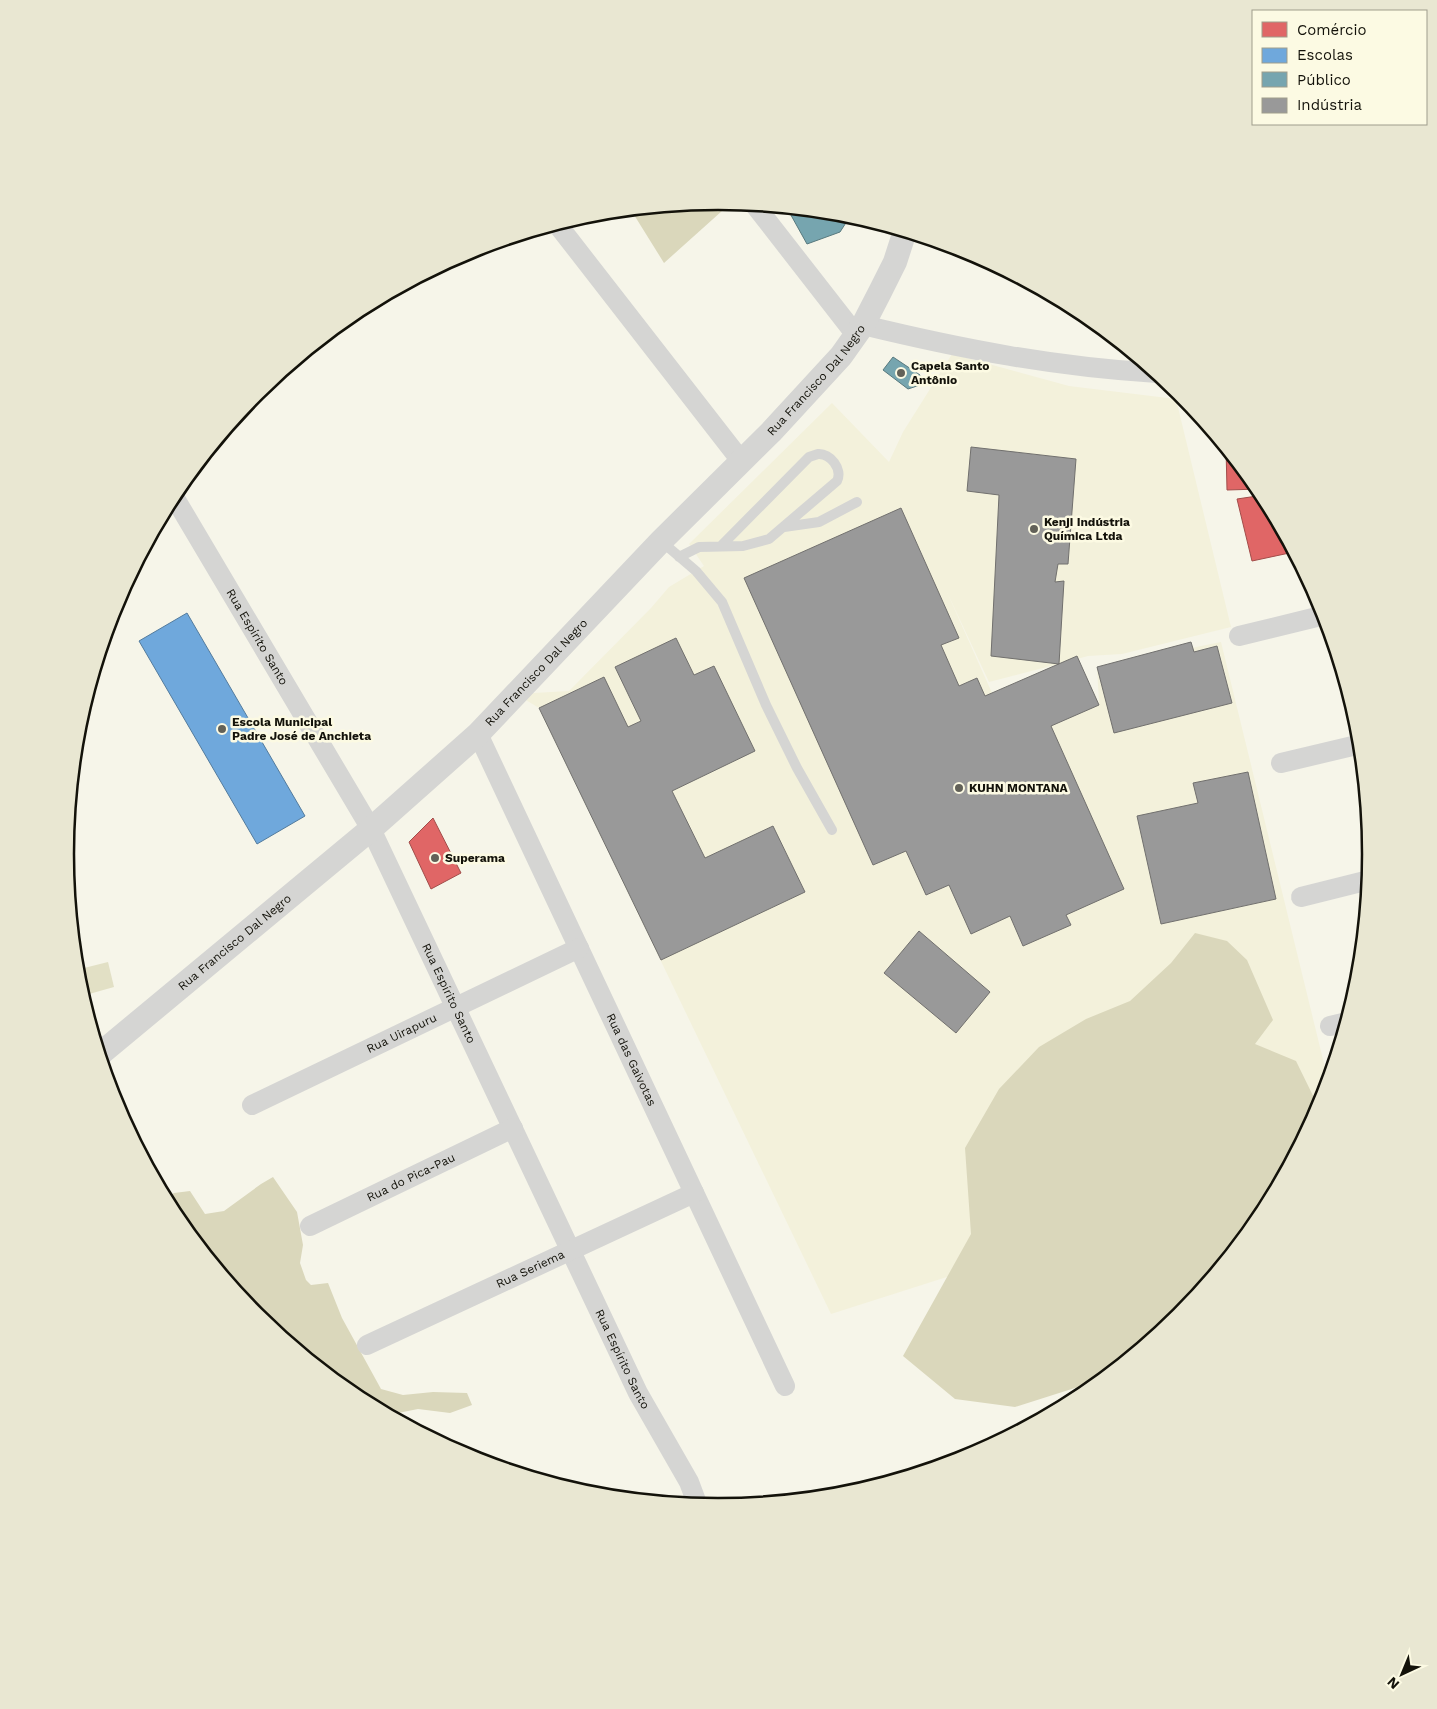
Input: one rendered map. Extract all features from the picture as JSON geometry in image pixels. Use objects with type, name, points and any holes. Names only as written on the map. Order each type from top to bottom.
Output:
[{"type":"street","points":[[760,211],[860,330],[1049,364],[1146,372]]},
{"type":"street","points":[[561,230],[742,462]]},
{"type":"street","name":"Rua Francisco Dal Negro","points":[[105,1050],[371,828],[478,734],[670,549],[742,462],[809,392],[860,330],[895,262],[903,237]]},
{"type":"street","name":"Rua Espírito Santo","points":[[177,503],[371,828],[638,1393],[689,1482],[695,1498]]},
{"type":"street","points":[[1239,636],[1317,617]]},
{"type":"street","name":"Rua das Gaivotas","points":[[478,734],[785,1386]]},
{"type":"street","points":[[1281,763],[1354,746]]},
{"type":"street","points":[[1301,897],[1362,882]]},
{"type":"street","name":"Rua Uirapuru","points":[[252,1105],[580,948]]},
{"type":"street","name":"Rua do Pica-Pau","points":[[310,1226],[514,1128]]},
{"type":"street","name":"Rua Seriema","points":[[367,1345],[694,1193]]},
{"type":"lane","points":[[670,549],[744,546],[769,539],[836,481],[840,475],[839,470],[829,458],[819,454],[809,457],[721,546]]},
{"type":"lane","points":[[784,527],[819,522],[857,502]]},
{"type":"lane","points":[[670,549],[696,571],[722,602],[766,704],[797,768],[832,830]]},
{"type":"shaded area","points":[[723,210],[664,263],[634,215],[676,211]]},
{"type":"shaded area","points":[[952,354],[1069,386],[1174,399],[1177,402],[1231,627],[1122,654],[1088,656],[1077,659],[1099,703],[1097,667],[1221,642],[1326,1071],[1297,1140],[1281,1170],[831,1314],[539,708],[516,694],[569,691],[651,608],[669,587],[704,566],[689,544],[832,403],[889,462],[903,432]],"holes":[[[946,590],[989,682],[1070,661],[992,693]]]},
{"type":"shaded area","points":[[1195,933],[1227,941],[1247,960],[1273,1020],[1255,1044],[1296,1061],[1315,1099],[1297,1140],[1255,1213],[1203,1280],[1144,1339],[1111,1366],[1078,1387],[1015,1407],[955,1399],[903,1356],[971,1234],[965,1148],[999,1089],[1039,1047],[1086,1019],[1130,1001],[1171,963]]},
{"type":"shaded area","points":[[108,962],[114,987],[89,994],[84,968]]},
{"type":"shaded area","points":[[273,1177],[297,1212],[303,1245],[300,1263],[306,1280],[311,1285],[328,1283],[342,1318],[381,1389],[403,1395],[433,1392],[467,1393],[472,1405],[450,1413],[418,1409],[397,1413],[360,1391],[293,1339],[234,1280],[207,1247],[171,1195],[190,1191],[205,1214],[224,1211]]},
{"type":"building: Comércio","points":[[1226,457],[1250,489],[1227,490]]},
{"type":"building: Comércio","points":[[1255,496],[1288,553],[1252,561],[1237,499]]},
{"type":"building: Comércio","name":"Superama","points":[[433,818],[461,873],[431,889],[409,842]]},
{"type":"building: Escolas","name":"Escola Municipal Padre José de Anchieta","points":[[187,613],[305,816],[257,844],[139,641]]},
{"type":"building: Público","points":[[790,214],[846,223],[840,232],[807,244]]},
{"type":"building: Público","name":"Capela Santo Antônio","points":[[893,357],[920,375],[920,385],[908,389],[883,370]]},
{"type":"building: Indústria","name":"Kenji Indústria Química Ltda","points":[[971,447],[1076,459],[1068,564],[1058,564],[1055,582],[1064,581],[1059,664],[991,656],[999,495],[967,491]]},
{"type":"building: Indústria","name":"KUHN MONTANA","points":[[901,508],[959,638],[941,645],[959,686],[977,678],[985,696],[1077,656],[1099,705],[1051,726],[1124,889],[1066,915],[1071,925],[1023,946],[1010,916],[971,934],[949,885],[926,895],[906,851],[873,865],[744,578]]},
{"type":"building: Indústria","points":[[676,638],[694,675],[714,666],[755,751],[672,791],[705,858],[773,826],[805,892],[661,960],[539,708],[604,677],[628,727],[641,721],[615,667]]},
{"type":"building: Indústria","points":[[1191,642],[1194,652],[1217,646],[1232,703],[1114,733],[1097,667]]},
{"type":"building: Indústria","points":[[1248,772],[1276,899],[1161,924],[1137,816],[1198,803],[1193,783]]},
{"type":"building: Indústria","points":[[919,931],[990,992],[956,1033],[884,973]]},
{"type":"place","name":"Capela Santo Antônio","points":[[901,373]]},
{"type":"place","name":"Kenji Indústria Química Ltda","points":[[1034,529]]},
{"type":"place","name":"Escola Municipal Padre José de Anchieta","points":[[222,729]]},
{"type":"place","name":"KUHN MONTANA","points":[[959,788]]},
{"type":"place","name":"Superama","points":[[435,858]]}]
